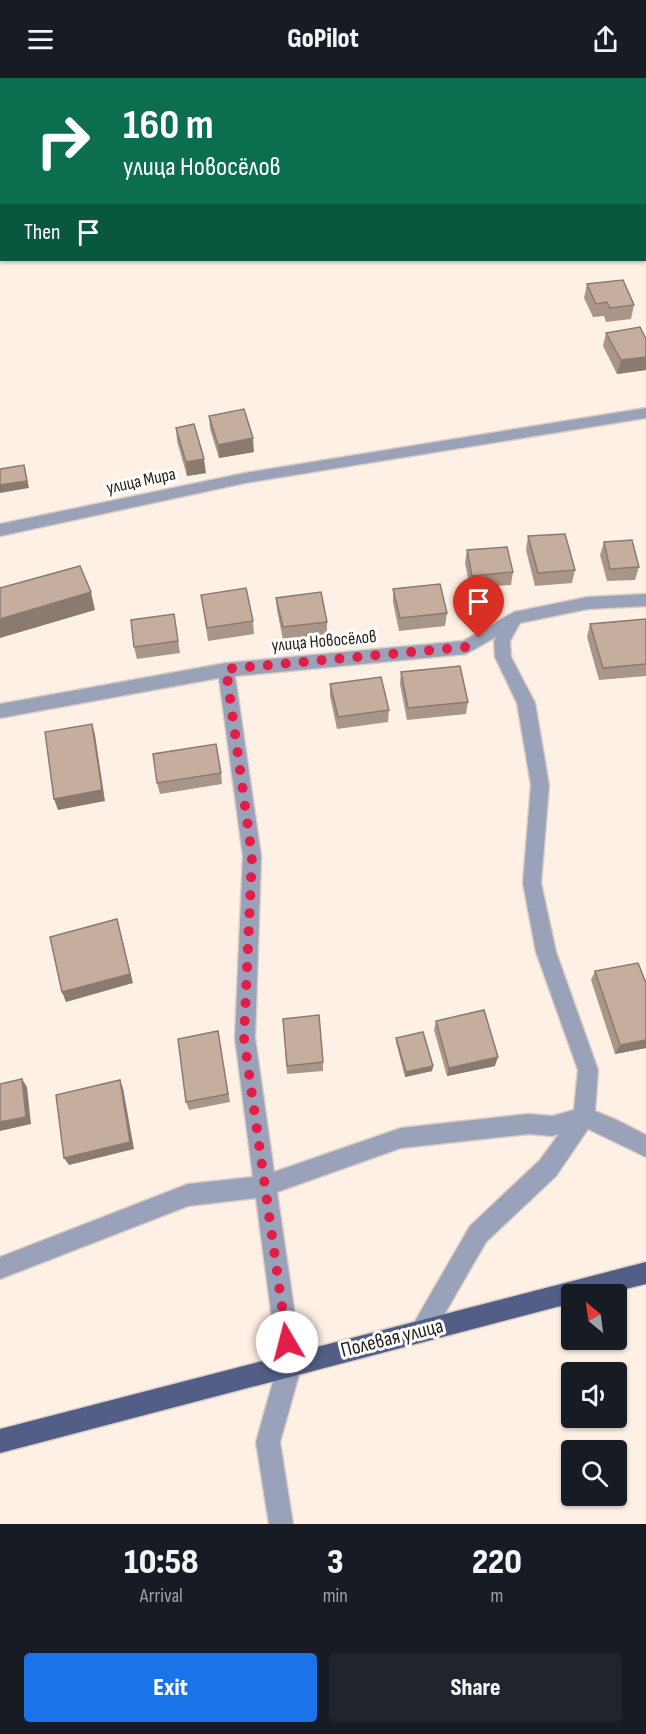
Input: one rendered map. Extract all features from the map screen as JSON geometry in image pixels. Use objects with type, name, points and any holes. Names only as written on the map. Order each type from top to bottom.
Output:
[{"type":"main road","name":"Полевая улица","points":[[0,1441],[646,1273]]},
{"type":"street","name":"улица Мира","points":[[0,530],[244,478],[290,473],[646,413]]},
{"type":"street","name":"улица Новосёлов","points":[[0,711],[226,669],[466,647],[514,618],[588,603],[646,600]]},
{"type":"street","points":[[422,1330],[478,1234],[548,1168],[584,1117],[588,1070],[546,952],[532,883],[540,785],[526,704],[502,657],[502,640],[514,618]]},
{"type":"street","points":[[466,647],[485,648],[502,657]]},
{"type":"street","points":[[226,669],[252,856],[244,1038],[290,1364],[268,1442],[281,1524]]},
{"type":"street","points":[[0,1268],[188,1195],[265,1186],[401,1138],[529,1124],[552,1126],[584,1117],[612,1128],[646,1147]]},
{"type":"building","points":[[623,280],[634,305],[610,308],[607,302],[596,304],[587,284]]},
{"type":"building","points":[[640,327],[646,339],[646,357],[621,360],[606,333]]},
{"type":"building","points":[[244,409],[253,438],[218,445],[209,416]]},
{"type":"building","points":[[194,424],[204,459],[186,462],[176,428]]},
{"type":"building","points":[[24,465],[27,481],[0,485],[0,469]]},
{"type":"building","points":[[565,534],[575,570],[538,573],[528,536]]},
{"type":"building","points":[[632,540],[639,567],[610,569],[604,542]]},
{"type":"building","points":[[507,547],[513,572],[472,576],[467,550]]},
{"type":"building","points":[[80,566],[91,592],[0,619],[0,588]]},
{"type":"building","points":[[440,584],[447,613],[400,618],[393,589]]},
{"type":"building","points":[[246,588],[253,621],[207,628],[201,595]]},
{"type":"building","points":[[321,592],[327,622],[283,627],[276,598]]},
{"type":"building","points":[[174,614],[178,641],[134,647],[131,620]]},
{"type":"building","points":[[646,619],[646,664],[603,668],[590,624]]},
{"type":"building","points":[[460,666],[468,702],[408,708],[401,672]]},
{"type":"building","points":[[381,677],[389,710],[338,717],[330,684]]},
{"type":"building","points":[[92,724],[102,790],[54,799],[45,732]]},
{"type":"building","points":[[216,744],[221,773],[157,783],[153,754]]},
{"type":"building","points":[[117,919],[130,974],[62,992],[50,937]]},
{"type":"building","points":[[638,963],[646,983],[646,1040],[620,1045],[595,971]]},
{"type":"building","points":[[484,1010],[498,1057],[449,1068],[436,1021]]},
{"type":"building","points":[[319,1015],[323,1062],[287,1066],[283,1019]]},
{"type":"building","points":[[218,1031],[228,1094],[186,1102],[178,1039]]},
{"type":"building","points":[[423,1032],[433,1066],[406,1072],[396,1038]]},
{"type":"building","points":[[22,1079],[26,1117],[0,1122],[0,1084]]},
{"type":"building","points":[[120,1080],[130,1142],[64,1158],[56,1095]]},
{"type":"route","points":[[287,1342],[244,1038],[252,856],[226,669],[466,647],[479,638]]}]
